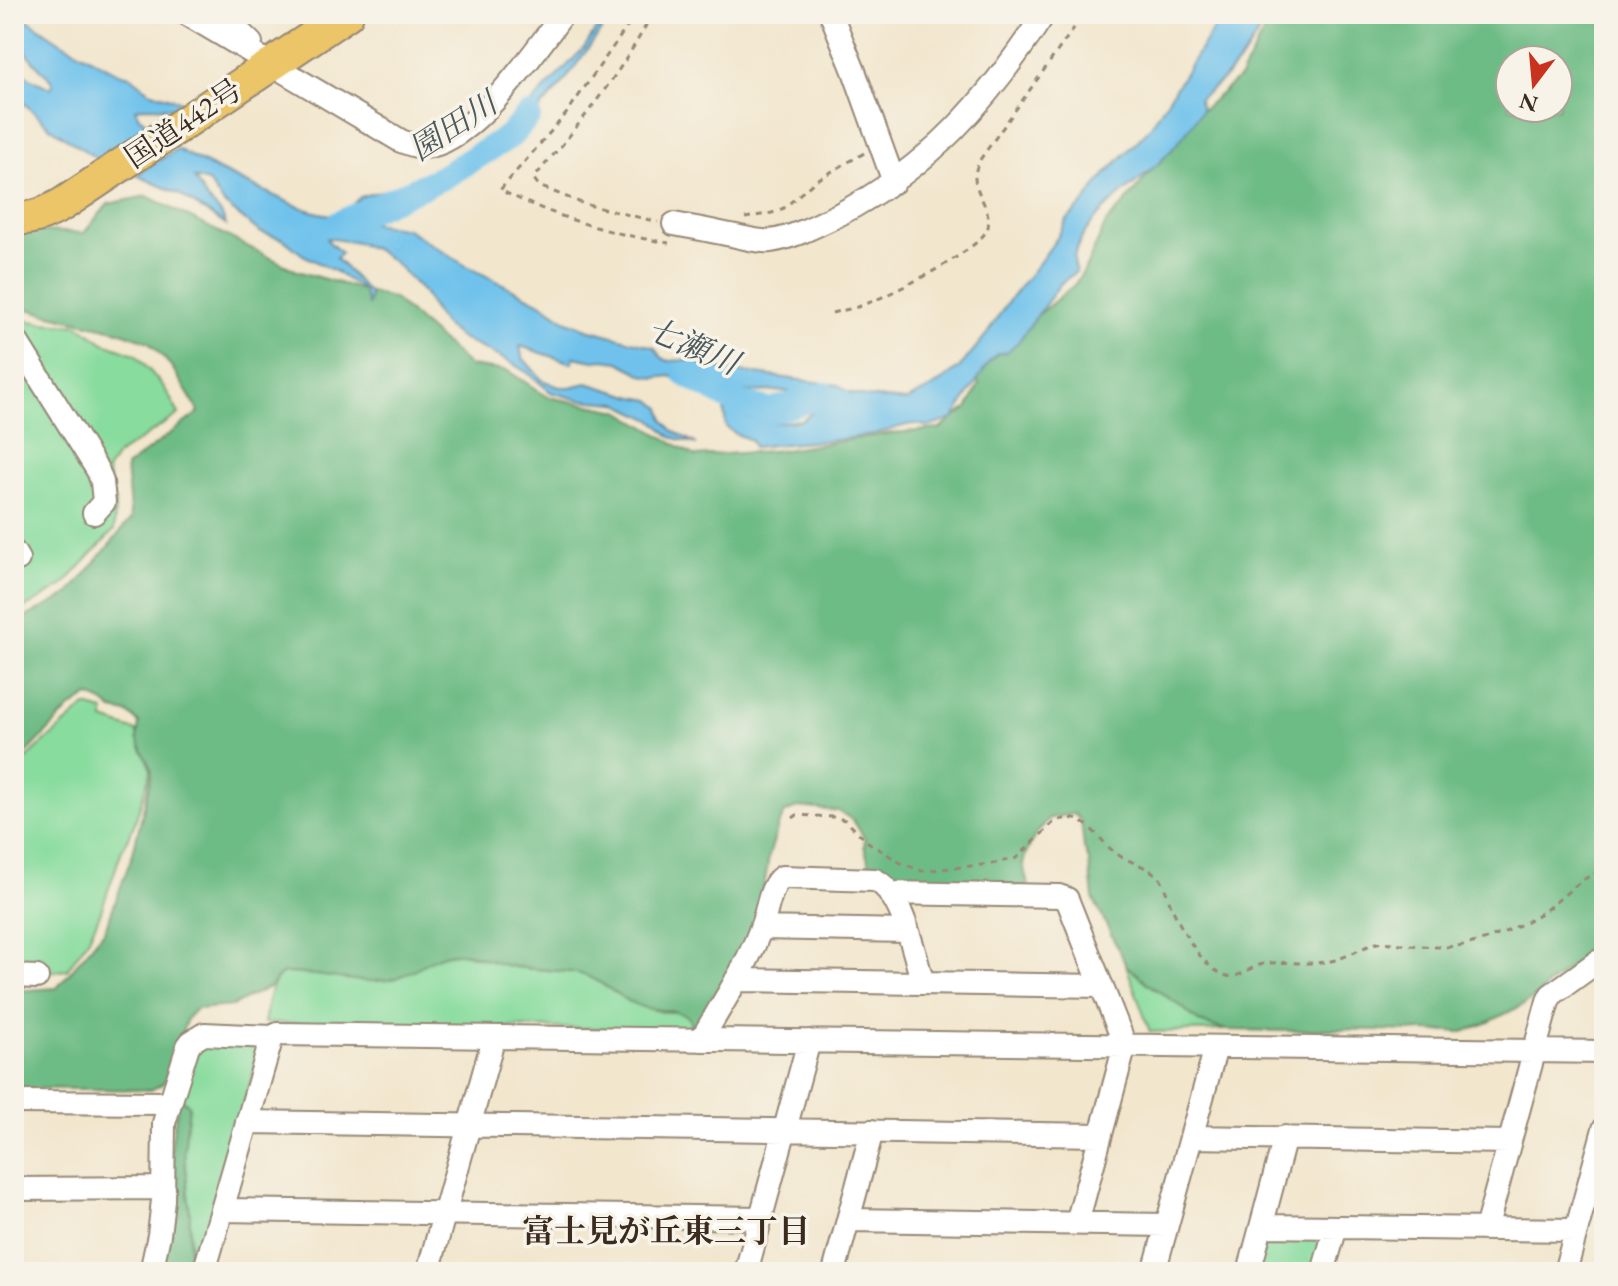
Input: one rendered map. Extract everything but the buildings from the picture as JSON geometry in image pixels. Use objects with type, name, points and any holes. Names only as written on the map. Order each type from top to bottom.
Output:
[{"type":"highway","name":"国道442号","points":[[14,218],[29,219],[63,204],[347,14]]},
{"type":"street","points":[[187,14],[401,141],[415,146],[437,144],[461,131],[484,112],[563,14]]},
{"type":"street","points":[[221,14],[271,63]]},
{"type":"street","points":[[831,14],[894,182]]},
{"type":"street","points":[[677,234],[771,241],[822,223],[862,203],[894,182],[957,128],[1010,63],[1044,14]]},
{"type":"street","points":[[14,337],[98,471],[104,502],[94,513]]},
{"type":"street","points":[[701,1040],[736,980],[761,928],[776,883],[782,877],[875,880],[882,883],[900,910],[923,983]]},
{"type":"street","points":[[889,893],[1064,896],[1067,899],[1125,1045],[1077,1223]]},
{"type":"street","points":[[761,928],[906,931]]},
{"type":"street","points":[[1486,1229],[1549,997],[1604,959]]},
{"type":"street","points":[[14,976],[37,977]]},
{"type":"street","points":[[736,980],[1102,986]]},
{"type":"street","points":[[151,1272],[161,1221],[164,1129],[169,1103],[188,1046],[204,1034],[1604,1052]]},
{"type":"street","points":[[204,1272],[272,1037]]},
{"type":"street","points":[[428,1272],[494,1037]]},
{"type":"street","points":[[746,1272],[809,1041]]},
{"type":"street","points":[[1154,1272],[1216,1047]]},
{"type":"street","points":[[14,1102],[169,1103]]},
{"type":"street","points":[[247,1122],[1100,1135]]},
{"type":"street","points":[[834,1272],[872,1131]]},
{"type":"street","points":[[1191,1137],[1509,1142]]},
{"type":"street","points":[[1249,1272],[1285,1137]]},
{"type":"street","points":[[1565,1272],[1603,1138]]},
{"type":"street","points":[[14,1189],[164,1188]]},
{"type":"street","points":[[223,1210],[760,1218]]},
{"type":"street","points":[[849,1220],[1167,1225]]},
{"type":"street","points":[[1262,1226],[1576,1230]]},
{"type":"street","points":[[1323,1272],[1336,1227]]},
{"type":"path","points":[[636,14],[566,114],[500,190],[535,207],[624,235],[677,234]]},
{"type":"path","points":[[652,14],[621,67],[534,179],[539,186],[584,204],[636,218],[677,234]]},
{"type":"path","points":[[832,313],[860,307],[884,297],[948,263],[985,235],[989,222],[977,188],[975,173],[979,161],[1084,14]]},
{"type":"path","points":[[1123,14],[1132,21]]},
{"type":"path","points":[[743,219],[780,211],[815,181],[867,151],[881,147]]},
{"type":"path","points":[[793,818],[797,815],[845,820],[868,842],[901,863],[922,871],[991,864],[1017,858],[1054,822],[1076,819],[1087,825],[1112,850],[1160,878],[1193,945],[1227,977],[1261,964],[1332,961],[1382,942],[1429,947],[1461,945],[1498,934],[1521,923],[1545,910],[1585,878],[1604,870]]},
{"type":"green space","points":[[1273,14],[1599,14],[1604,19],[1604,948],[1584,956],[1523,1005],[1463,1032],[1226,1030],[1199,1022],[1126,965],[1093,898],[1081,821],[1074,814],[1050,818],[1036,834],[1023,864],[1028,886],[907,891],[889,871],[873,868],[869,864],[865,839],[853,820],[838,811],[798,807],[785,813],[778,826],[769,856],[762,900],[750,936],[697,1030],[692,1030],[685,1015],[642,1007],[586,976],[509,966],[456,953],[438,957],[388,980],[362,981],[284,973],[271,986],[232,1006],[196,1009],[187,1018],[166,1080],[151,1090],[14,1088],[14,991],[57,988],[105,930],[133,853],[152,771],[137,739],[139,723],[128,713],[113,710],[89,696],[69,709],[21,759],[14,762],[14,623],[68,595],[131,519],[126,467],[199,412],[172,367],[149,342],[119,331],[14,305],[14,227],[20,230],[84,233],[108,204],[147,196],[297,271],[394,299],[470,366],[508,371],[548,397],[619,411],[695,456],[785,450],[940,429],[967,408],[979,384],[980,363],[1074,285],[1084,271],[1106,223],[1193,118],[1240,77]]},
{"type":"green space","points":[[14,318],[78,325],[104,343],[135,354],[164,387],[179,414],[117,455],[107,471],[115,502],[114,530],[62,586],[14,614]]},
{"type":"green space","points":[[86,706],[104,711],[104,720],[136,731],[151,770],[134,825],[89,938],[67,970],[39,973],[14,971],[14,764],[23,763]]},
{"type":"green space","points":[[458,952],[513,967],[591,977],[637,1005],[662,1012],[681,1012],[689,1018],[692,1030],[264,1023],[271,989],[284,973],[366,981],[434,957]]},
{"type":"green space","points":[[1126,965],[1199,1022],[1226,1030],[1150,1032]]},
{"type":"green space","points":[[253,1043],[259,1051],[200,1256],[190,1255],[184,1150],[189,1105],[179,1097],[200,1045]]},
{"type":"green space","points":[[179,1097],[189,1105],[184,1150],[190,1215],[189,1264],[188,1272],[160,1272],[172,1140]]},
{"type":"green space","points":[[1266,1234],[1325,1234],[1316,1272],[1255,1272]]},
{"type":"water","points":[[14,14],[19,14],[62,43],[118,73],[130,76],[149,91],[192,108],[135,109],[139,117],[158,131],[110,164],[96,158],[51,128],[14,94],[14,65],[31,79],[50,88],[53,85],[14,38]]},
{"type":"water","points":[[600,14],[613,14],[563,83],[516,136],[486,145],[453,178],[437,189],[376,200],[360,211],[355,220],[407,229],[466,266],[539,302],[565,320],[654,347],[668,361],[691,360],[725,370],[838,385],[847,392],[866,397],[906,401],[935,386],[960,367],[1039,263],[1066,221],[1149,129],[1223,14],[1267,14],[1255,39],[1239,61],[1199,99],[1202,110],[1179,141],[1151,170],[1100,213],[1090,226],[1075,254],[1076,272],[1061,283],[1018,342],[989,362],[953,419],[928,427],[912,424],[853,437],[754,447],[751,440],[726,427],[724,411],[730,408],[746,417],[775,423],[802,420],[813,412],[806,398],[785,391],[732,392],[703,388],[670,376],[655,378],[643,375],[619,362],[574,357],[572,363],[520,346],[522,357],[542,380],[559,387],[587,383],[651,400],[661,408],[664,420],[672,430],[697,444],[671,437],[654,421],[617,403],[580,400],[551,392],[508,361],[460,338],[445,325],[423,292],[394,262],[374,249],[358,243],[327,240],[341,253],[336,258],[370,294],[368,306],[363,290],[303,255],[283,239],[260,232],[224,204],[208,182],[194,178],[206,198],[221,213],[226,225],[179,194],[136,175],[177,149],[292,204],[323,214],[343,215],[360,197],[394,188],[410,188],[435,179],[511,122],[584,48],[597,28]]},
{"type":"waterway","name":"園田川","points":[[338,224],[443,177],[510,136],[528,116]]},
{"type":"waterway","name":"七瀬川","points":[[686,374],[736,402],[771,411],[825,395],[839,402]]},
{"type":"district","name":"富士見が丘東三丁目","points":[[666,1231]]}]
